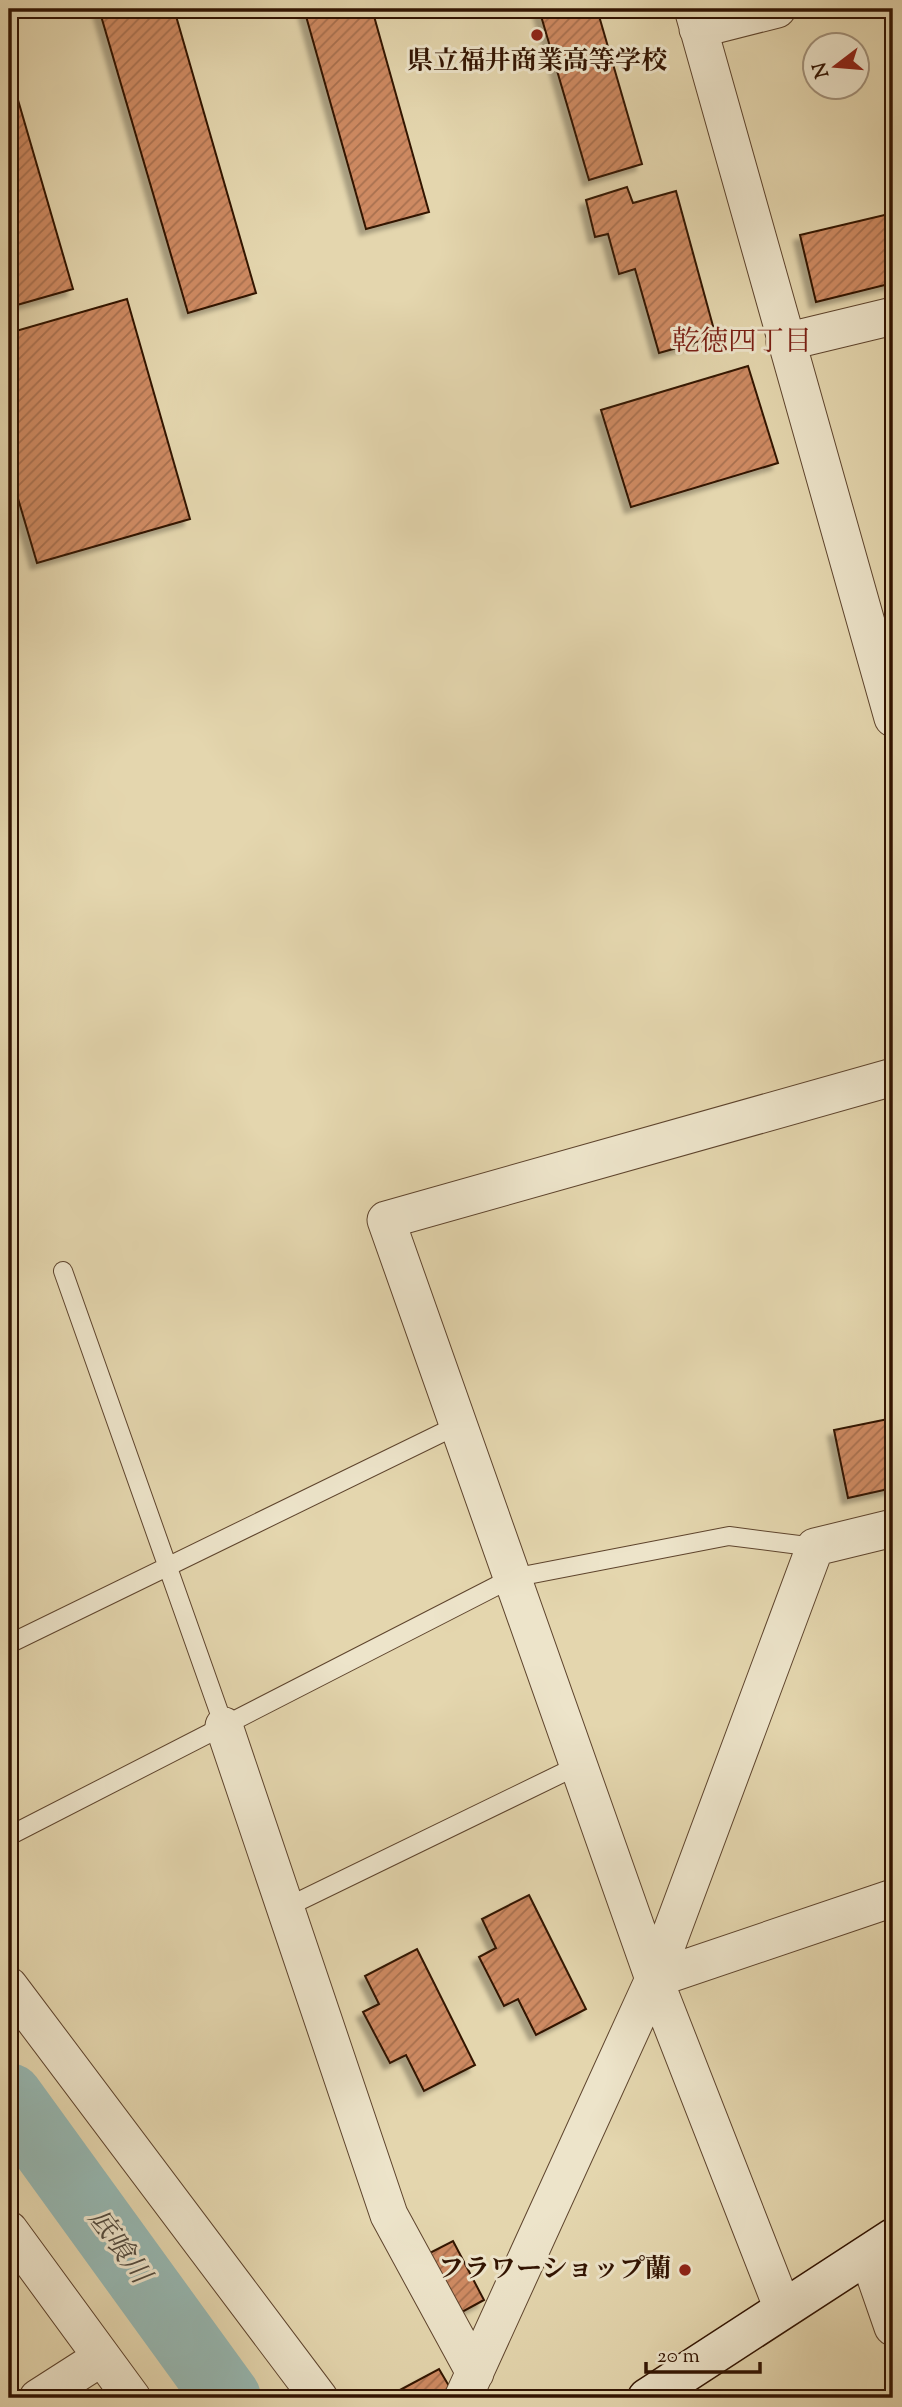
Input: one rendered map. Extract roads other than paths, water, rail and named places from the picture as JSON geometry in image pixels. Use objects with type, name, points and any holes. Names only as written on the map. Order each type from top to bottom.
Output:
[{"type":"street","points":[[776,9],[695,19],[785,342],[886,664],[893,718]]},
{"type":"street","points":[[785,342],[893,316]]},
{"type":"street","points":[[783,2309],[654,1979],[386,1220],[893,1077]]},
{"type":"street","points":[[469,2386],[654,1979],[815,1547],[893,1528]]},
{"type":"street","points":[[223,1726],[389,2215],[469,2386]]},
{"type":"street","points":[[654,1979],[893,1898]]},
{"type":"street","points":[[9,1986],[319,2398]]},
{"type":"street","points":[[9,2230],[132,2398]]},
{"type":"street","points":[[647,2398],[881,2246],[893,2327]]},
{"type":"street","points":[[38,2398],[102,2357]]},
{"type":"lane","points":[[63,1271],[223,1726]]},
{"type":"lane","points":[[9,1644],[458,1425]]},
{"type":"lane","points":[[9,1836],[512,1578],[729,1536],[815,1547]]},
{"type":"lane","points":[[285,1908],[579,1765]]},
{"type":"waterway","name":"底喰川","points":[[9,2097],[227,2398]]},
{"type":"place","name":"県立福井商業高等学校","points":[[537,35]]},
{"type":"place","name":"フラワーショップ蘭","points":[[685,2270]]},
{"type":"district","name":"乾徳四丁目","points":[[742,343]]}]
